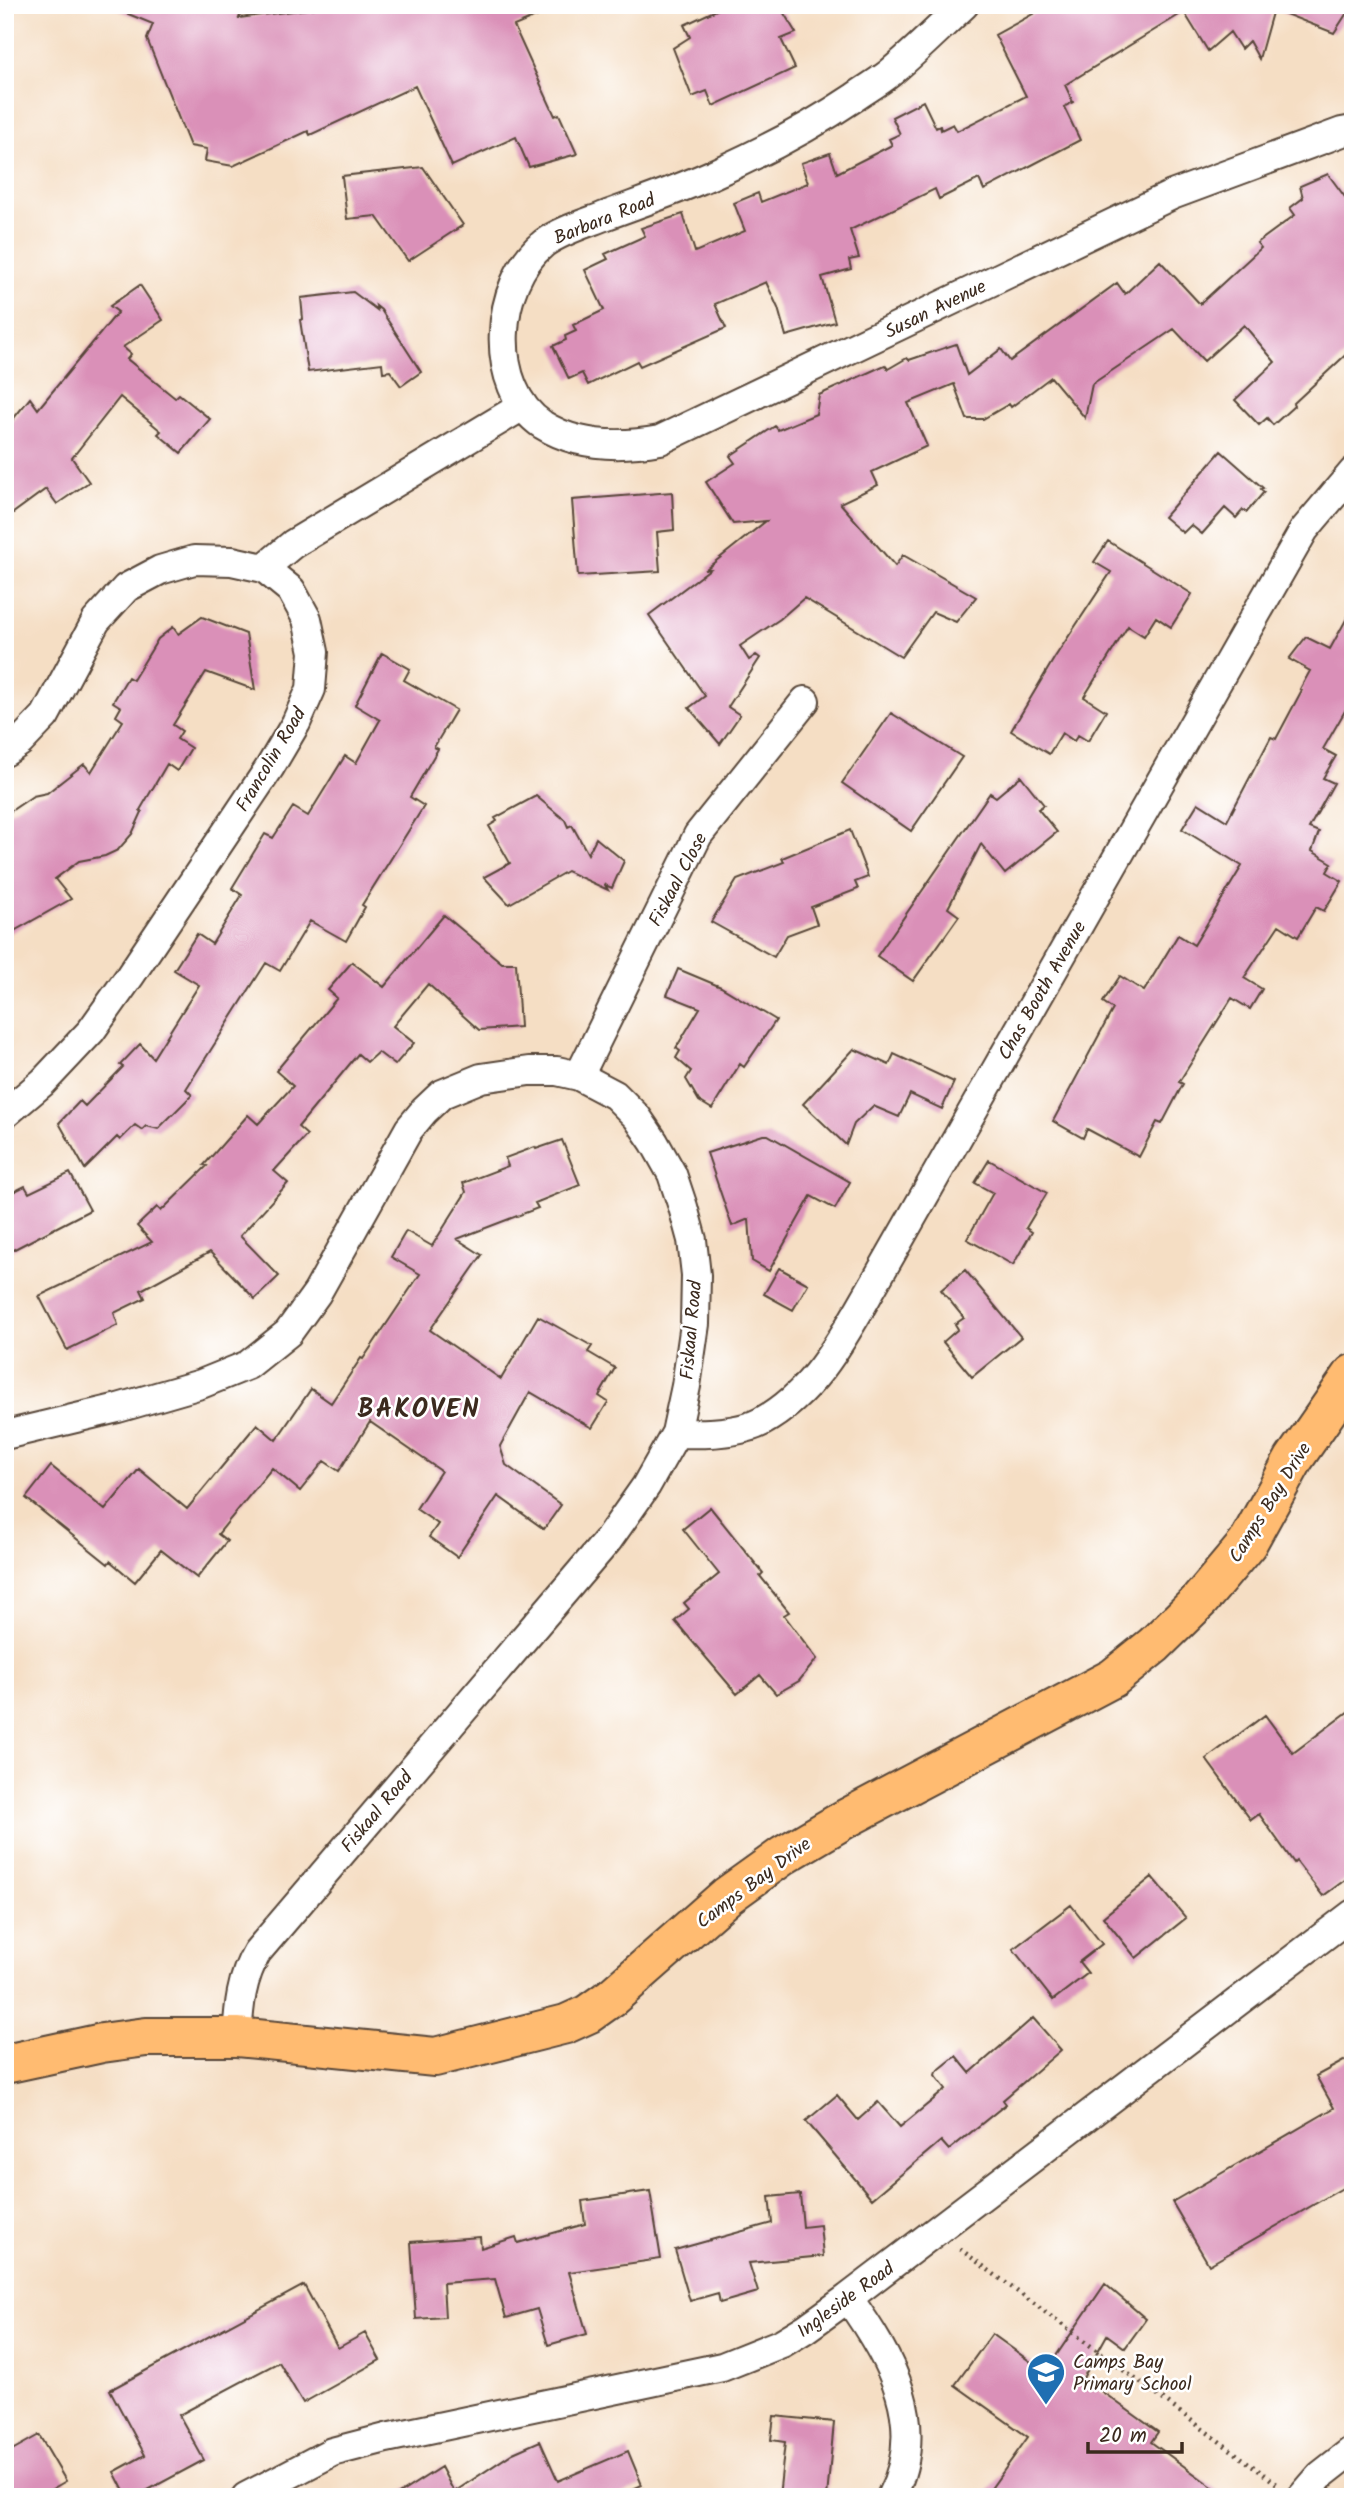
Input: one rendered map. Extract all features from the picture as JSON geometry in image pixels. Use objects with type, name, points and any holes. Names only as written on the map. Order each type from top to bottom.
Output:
[{"type":"main road","name":"Camps Bay Drive","points":[[5,2064],[135,2038],[237,2037],[435,2057],[566,2024],[588,2014],[612,1997],[727,1896],[784,1855],[845,1819],[1113,1678],[1154,1645],[1200,1600],[1247,1544],[1294,1459],[1353,1374]]},
{"type":"street","name":"Barbara Road","points":[[521,407],[508,372],[503,347],[504,320],[512,290],[524,264],[545,243],[575,227],[709,176],[783,142],[888,75],[964,5]]},
{"type":"street","name":"Susan Avenue","points":[[521,407],[542,424],[569,438],[631,445],[660,440],[1172,195],[1353,130]]},
{"type":"street","points":[[264,568],[293,544],[521,407]]},
{"type":"street","name":"Chas Booth Avenue","points":[[676,1433],[710,1435],[759,1423],[789,1404],[820,1373],[872,1288],[1296,544],[1353,472]]},
{"type":"street","name":"Francolin Road","points":[[5,752],[20,742],[44,716],[96,621],[126,589],[160,570],[194,560],[232,561],[264,568],[292,590],[307,620],[314,652],[311,689],[296,723],[270,766],[91,1031],[43,1082],[5,1114]]},
{"type":"street","name":"Fiskaal Close","points":[[579,1076],[698,835],[805,701]]},
{"type":"street","name":"Fiskaal Road","points":[[5,1435],[118,1408],[201,1384],[248,1365],[288,1333],[317,1293],[409,1129],[442,1094],[481,1078],[529,1071],[557,1071],[579,1076],[615,1095],[637,1116],[672,1174],[692,1240],[696,1275],[695,1324],[676,1433],[646,1486],[608,1540],[257,1952],[247,1968],[240,1992],[237,2037]]},
{"type":"street","name":"Ingleside Road","points":[[246,2497],[332,2452],[386,2438],[722,2367],[782,2343],[848,2298],[1353,1914]]},
{"type":"street","points":[[848,2298],[887,2357],[904,2403],[907,2446],[903,2468],[891,2497]]},
{"type":"street","points":[[1302,2497],[1321,2475],[1353,2450]]},
{"type":"path","points":[[960,2249],[1271,2480]]},
{"type":"building","points":[[111,5],[244,5],[239,18],[339,5],[564,5],[514,26],[555,116],[559,114],[577,154],[529,167],[516,137],[452,166],[415,86],[310,135],[308,131],[233,166],[205,161],[207,149],[190,146],[147,39],[153,24]]},
{"type":"building","points":[[727,5],[779,5],[796,33],[781,39],[795,68],[713,106],[707,91],[692,97],[673,48],[690,37],[684,25]]},
{"type":"building","points":[[1049,5],[1352,5],[1334,33],[1273,9],[1259,59],[1249,41],[1241,49],[1230,32],[1208,51],[1184,12],[1065,85],[1073,102],[1064,107],[1080,140],[984,190],[979,179],[939,199],[935,189],[850,230],[859,258],[849,260],[851,269],[822,277],[835,322],[786,336],[778,308],[766,282],[715,304],[726,328],[640,366],[637,361],[588,385],[582,373],[569,379],[553,346],[576,331],[573,325],[604,310],[585,270],[608,259],[605,254],[645,236],[641,228],[683,214],[695,252],[745,231],[734,203],[758,193],[761,202],[808,183],[801,163],[830,153],[837,173],[892,145],[889,139],[900,134],[892,117],[923,101],[936,128],[940,126],[941,130],[953,124],[957,131],[1026,96],[995,35]]},
{"type":"building","points":[[423,167],[463,225],[408,261],[376,216],[347,219],[342,176]]},
{"type":"building","points":[[1328,174],[1353,208],[1353,348],[1293,404],[1294,406],[1273,425],[1267,418],[1259,425],[1235,400],[1275,362],[1244,325],[1204,361],[1174,329],[1092,384],[1085,418],[1051,377],[1011,407],[1009,404],[983,419],[967,419],[954,384],[908,403],[927,446],[872,472],[878,485],[840,503],[895,566],[903,555],[976,597],[956,622],[933,612],[901,657],[804,598],[780,619],[740,646],[749,660],[756,655],[760,658],[728,707],[740,715],[720,744],[689,708],[705,696],[649,615],[710,569],[706,569],[766,521],[733,524],[706,482],[735,463],[730,456],[775,426],[778,430],[816,414],[819,395],[885,365],[888,369],[907,358],[909,360],[956,344],[967,375],[1001,349],[1010,361],[1117,283],[1125,294],[1160,261],[1200,304],[1261,248],[1257,243],[1295,215],[1290,208],[1303,198],[1300,186]]},
{"type":"building","points":[[140,285],[163,320],[123,347],[131,354],[127,359],[175,398],[179,394],[210,419],[181,453],[158,434],[161,431],[120,397],[72,458],[89,482],[57,504],[46,489],[5,519],[5,429],[30,398],[38,409],[118,312],[110,306]]},
{"type":"building","points":[[353,292],[377,310],[376,306],[381,310],[421,372],[401,386],[390,371],[383,372],[382,363],[308,372],[300,320],[303,319],[301,298]]},
{"type":"building","points":[[1221,451],[1263,488],[1261,489],[1264,492],[1247,512],[1243,510],[1236,518],[1225,508],[1202,534],[1191,525],[1183,533],[1164,517]]},
{"type":"building","points":[[672,492],[674,530],[657,532],[660,571],[578,576],[572,500]]},
{"type":"building","points":[[1108,541],[1192,594],[1171,627],[1156,617],[1144,636],[1128,626],[1084,697],[1106,711],[1088,741],[1078,735],[1074,741],[1062,733],[1049,754],[1011,731],[1055,657],[1111,572],[1094,562]]},
{"type":"building","points":[[1353,607],[1353,697],[1323,749],[1336,756],[1323,778],[1334,783],[1309,828],[1319,832],[1312,851],[1332,863],[1327,872],[1342,881],[1324,911],[1316,907],[1298,937],[1279,925],[1244,978],[1262,989],[1250,1009],[1232,998],[1179,1082],[1183,1084],[1162,1124],[1157,1122],[1139,1157],[1087,1129],[1083,1138],[1053,1121],[1113,1009],[1103,1002],[1120,976],[1144,991],[1178,935],[1194,945],[1242,866],[1182,829],[1198,803],[1227,821],[1271,737],[1276,739],[1310,671],[1289,659],[1306,637],[1330,649]]},
{"type":"building","points":[[202,617],[246,634],[255,690],[206,672],[173,725],[182,731],[177,739],[191,748],[177,771],[167,764],[140,810],[142,812],[132,834],[118,850],[105,856],[79,861],[55,879],[71,899],[5,936],[5,815],[33,796],[47,793],[84,764],[91,772],[123,721],[116,716],[121,707],[113,702],[128,677],[133,680],[158,639],[173,627],[178,634]]},
{"type":"building","points":[[382,653],[410,669],[404,680],[456,710],[434,747],[438,749],[410,797],[424,806],[362,905],[365,907],[346,941],[310,921],[280,971],[266,963],[186,1089],[192,1095],[158,1129],[146,1126],[142,1130],[135,1125],[120,1140],[117,1137],[85,1169],[59,1123],[80,1101],[85,1106],[123,1067],[120,1065],[140,1044],[153,1058],[199,985],[174,970],[197,934],[212,944],[242,895],[232,888],[265,834],[273,838],[293,807],[308,816],[345,756],[356,763],[380,720],[355,705]]},
{"type":"building","points":[[891,713],[962,757],[911,831],[842,783]]},
{"type":"building","points":[[1021,776],[1044,805],[1038,809],[1057,832],[1005,874],[981,844],[948,908],[959,916],[913,981],[877,956],[990,793],[996,797]]},
{"type":"building","points":[[536,796],[565,820],[568,827],[572,825],[588,854],[596,838],[624,861],[612,888],[605,885],[608,890],[567,871],[509,904],[484,877],[510,863],[489,826],[497,821],[495,818]]},
{"type":"building","points":[[850,830],[868,877],[855,882],[858,889],[811,907],[817,924],[787,935],[774,957],[711,922],[737,880],[784,862],[782,858]]},
{"type":"building","points":[[444,915],[502,963],[516,963],[520,1027],[479,1030],[428,984],[393,1026],[414,1043],[395,1065],[378,1052],[367,1062],[358,1054],[298,1127],[307,1135],[274,1171],[288,1183],[240,1236],[279,1276],[255,1299],[210,1252],[141,1290],[145,1298],[114,1313],[118,1325],[67,1350],[39,1296],[152,1242],[137,1226],[157,1207],[161,1211],[207,1166],[204,1165],[248,1115],[258,1124],[293,1086],[276,1071],[337,998],[328,990],[352,962],[384,987]]},
{"type":"building","points":[[678,969],[721,987],[776,1020],[744,1067],[740,1064],[712,1109],[699,1101],[686,1079],[691,1071],[676,1058],[680,1051],[676,1048],[700,1008],[667,995]]},
{"type":"building","points":[[854,1049],[889,1065],[894,1054],[954,1082],[942,1109],[910,1094],[899,1117],[873,1106],[854,1124],[846,1145],[803,1104]]},
{"type":"building","points":[[768,1135],[850,1182],[835,1209],[811,1196],[769,1271],[752,1261],[749,1219],[732,1226],[707,1153]]},
{"type":"building","points":[[562,1140],[580,1185],[535,1203],[538,1208],[457,1239],[482,1255],[430,1330],[501,1379],[538,1316],[592,1346],[588,1352],[615,1368],[599,1396],[608,1402],[592,1428],[530,1392],[500,1446],[506,1465],[561,1505],[544,1529],[498,1496],[457,1557],[429,1537],[438,1524],[416,1509],[441,1471],[370,1422],[339,1471],[324,1461],[300,1491],[272,1468],[218,1534],[227,1541],[197,1578],[161,1550],[135,1582],[110,1561],[108,1564],[26,1498],[51,1466],[105,1510],[139,1469],[187,1509],[257,1424],[276,1440],[311,1389],[331,1403],[420,1274],[391,1257],[406,1231],[432,1246],[466,1192],[463,1183],[508,1166],[505,1158]]},
{"type":"building","points":[[989,1160],[1047,1193],[1026,1228],[1032,1232],[1013,1265],[967,1239],[993,1193],[975,1183]]},
{"type":"building","points":[[70,1173],[90,1210],[5,1254],[5,1196],[25,1186],[29,1193]]},
{"type":"building","points":[[779,1268],[808,1284],[793,1310],[764,1294]]},
{"type":"building","points":[[965,1270],[1021,1337],[972,1377],[943,1342],[958,1329],[955,1324],[964,1318],[941,1290]]},
{"type":"building","points":[[710,1507],[763,1573],[760,1576],[789,1612],[784,1615],[817,1659],[799,1681],[776,1694],[760,1675],[737,1694],[675,1621],[689,1609],[684,1603],[719,1574],[683,1529]]},
{"type":"building","points":[[1353,1708],[1353,1874],[1323,1896],[1296,1861],[1294,1863],[1259,1814],[1251,1820],[1206,1759],[1265,1715],[1293,1753]]},
{"type":"building","points":[[1152,1877],[1186,1918],[1136,1958],[1103,1917]]},
{"type":"building","points":[[1071,1905],[1102,1944],[1079,1962],[1088,1973],[1053,2000],[1013,1949]]},
{"type":"building","points":[[1033,2018],[1061,2050],[1003,2100],[1006,2104],[949,2150],[941,2141],[872,2199],[806,2121],[837,2095],[858,2120],[878,2102],[900,2127],[946,2089],[935,2075],[936,2072],[956,2056],[970,2073]]},
{"type":"building","points":[[1353,2056],[1353,2182],[1209,2265],[1172,2202],[1334,2108],[1316,2076]]},
{"type":"building","points":[[650,2191],[661,2259],[569,2272],[587,2334],[548,2345],[537,2309],[506,2318],[495,2279],[443,2283],[445,2317],[416,2319],[411,2242],[480,2237],[481,2248],[516,2237],[518,2243],[585,2224],[582,2201]]},
{"type":"building","points":[[800,2194],[803,2227],[820,2225],[823,2256],[749,2263],[758,2292],[720,2303],[718,2293],[690,2301],[675,2250],[772,2223],[769,2197]]},
{"type":"building","points":[[1105,2284],[1146,2319],[1125,2348],[1107,2335],[1083,2378],[1158,2432],[1151,2442],[1226,2497],[985,2497],[1028,2437],[955,2385],[992,2334],[1045,2372]]},
{"type":"building","points":[[304,2285],[338,2348],[365,2333],[380,2360],[303,2403],[279,2362],[179,2415],[204,2460],[135,2497],[127,2497],[114,2472],[145,2455],[110,2390]]},
{"type":"building","points":[[774,2416],[834,2422],[827,2497],[779,2497],[785,2442],[771,2440]]},
{"type":"building","points":[[39,2435],[66,2481],[38,2497],[5,2497],[5,2454]]},
{"type":"building","points":[[540,2441],[558,2481],[628,2451],[642,2485],[615,2497],[394,2497],[441,2467],[454,2492],[513,2453]]},
{"type":"place","name":"Camps Bay Primary School","points":[[1046,2406]]},
{"type":"district","name":"BAKOVEN","points":[[419,1408]]}]
